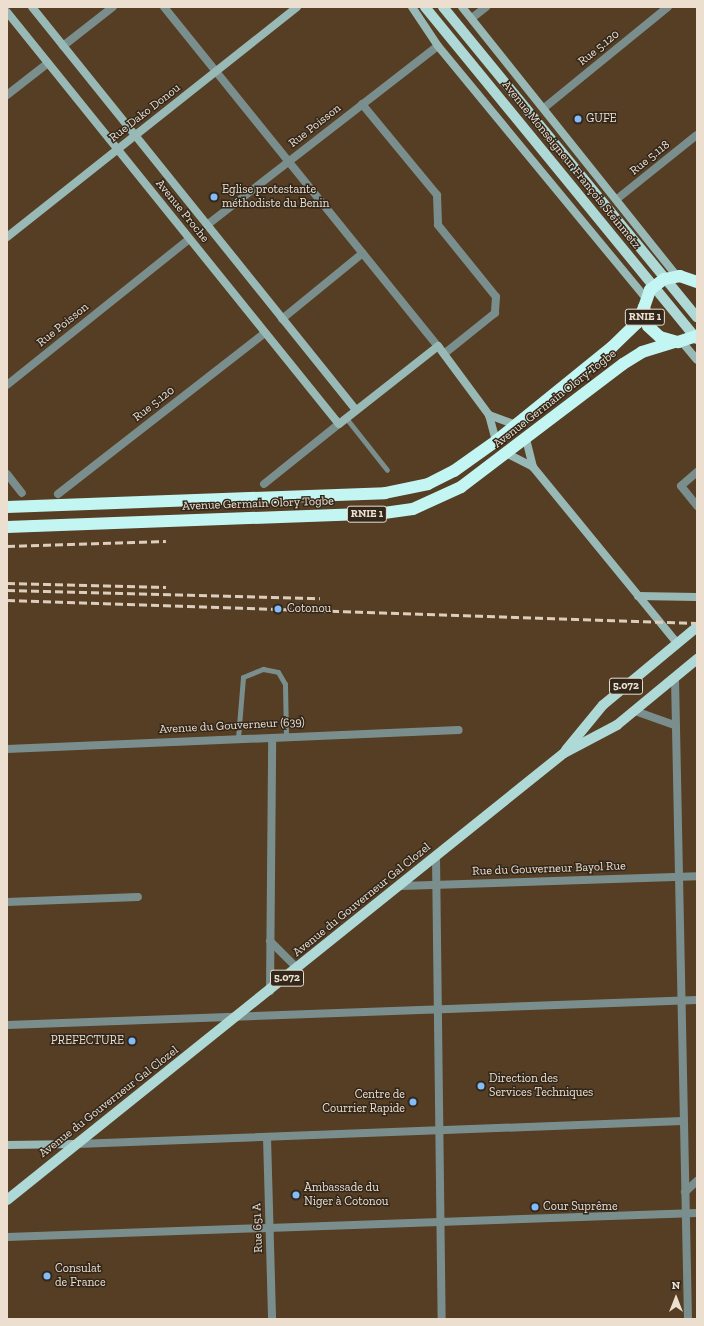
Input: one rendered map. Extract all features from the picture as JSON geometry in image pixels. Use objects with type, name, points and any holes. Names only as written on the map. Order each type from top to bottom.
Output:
[{"type":"highway","name":"RNIE 1","points":[[697,272],[660,281],[645,302],[652,330],[678,342],[697,336]]},
{"type":"highway","points":[[680,276],[697,282]]},
{"type":"highway","name":"Avenue Germain Olory Togbe","points":[[7,507],[393,492],[442,478],[496,441],[619,341],[637,323],[645,302]]},
{"type":"highway","name":"Avenue Germain Olory Togbe","points":[[7,527],[399,511],[449,494],[508,454],[623,364],[642,352],[678,342]]},
{"type":"main road","name":"Avenue Monseigneur François Steinmetz","points":[[425,7],[697,339]]},
{"type":"main road","name":"Avenue Monseigneur François Steinmetz","points":[[443,7],[697,317]]},
{"type":"main road","name":"Avenue du Gouverneur Gal Clozel","points":[[564,753],[603,705],[697,627]]},
{"type":"main road","name":"Avenue du Gouverneur Gal Clozel","points":[[7,1200],[298,969],[564,753],[635,711],[697,659]]},
{"type":"street","name":"Avenue Proche","points":[[32,7],[356,410]]},
{"type":"street","points":[[63,46],[113,7]]},
{"type":"street","points":[[164,7],[438,346],[489,415],[496,441]]},
{"type":"street","name":"Rue Dako Donou","points":[[7,237],[297,7]]},
{"type":"street","points":[[412,7],[438,46],[645,302]]},
{"type":"street","name":"Avenue Monseigneur François Steinmetz","points":[[462,7],[680,276]]},
{"type":"street","points":[[472,18],[486,7]]},
{"type":"street","name":"Rue 5.120","points":[[544,108],[668,7]]},
{"type":"street","name":"Avenue Proche","points":[[7,12],[339,424]]},
{"type":"street","name":"Rue Poisson","points":[[207,225],[438,46]]},
{"type":"street","points":[[7,95],[48,63]]},
{"type":"street","points":[[362,104],[437,195],[438,225],[496,297],[495,313],[444,354]]},
{"type":"street","name":"Rue 5.118","points":[[617,199],[697,135]]},
{"type":"street","name":"Rue Poisson","points":[[7,385],[189,238]]},
{"type":"street","points":[[282,319],[363,253]]},
{"type":"street","name":"Rue 5.120","points":[[58,494],[265,333]]},
{"type":"street","points":[[678,342],[697,360]]},
{"type":"street","points":[[264,484],[438,346]]},
{"type":"street","points":[[489,415],[516,424]]},
{"type":"street","points":[[526,439],[533,467]]},
{"type":"street","points":[[508,454],[533,467],[677,643]]},
{"type":"street","points":[[697,472],[681,486],[697,506]]},
{"type":"street","points":[[7,474],[22,493]]},
{"type":"street","points":[[638,596],[697,597]]},
{"type":"street","points":[[675,678],[674,725],[688,1319]]},
{"type":"street","points":[[635,711],[674,725]]},
{"type":"street","name":"Avenue du Gouverneur (639)","points":[[7,749],[238,738],[272,738],[286,736],[459,730]]},
{"type":"street","points":[[270,991],[272,738]]},
{"type":"street","points":[[436,857],[442,1319]]},
{"type":"street","name":"Rue du Gouverneur Bayol Rue","points":[[401,886],[697,876]]},
{"type":"street","points":[[7,902],[138,897]]},
{"type":"street","points":[[270,941],[298,969]]},
{"type":"street","points":[[7,1025],[236,1018],[697,1000]]},
{"type":"street","points":[[7,1145],[77,1144],[683,1121]]},
{"type":"street","name":"Rue 651 A","points":[[268,1137],[272,1319]]},
{"type":"street","points":[[685,1192],[697,1181]]},
{"type":"street","points":[[7,1237],[697,1213]]},
{"type":"lane","points":[[346,418],[387,470]]},
{"type":"lane","points":[[238,738],[241,682],[251,671],[263,669],[278,672],[285,684],[286,736]]},
{"type":"railway","points":[[7,546],[166,541]]},
{"type":"railway","points":[[7,583],[166,587]]},
{"type":"railway","points":[[7,590],[320,598]]},
{"type":"railway","points":[[7,600],[697,623]]},
{"type":"place","name":"GUFE","points":[[578,119]]},
{"type":"place","name":"Eglise protestante méthodiste du Benin","points":[[214,197]]},
{"type":"place","name":"Cotonou","points":[[278,609]]},
{"type":"place","name":"PREFECTURE","points":[[132,1041]]},
{"type":"place","name":"Direction des Services Techniques","points":[[481,1086]]},
{"type":"place","name":"Centre de Courrier Rapide","points":[[413,1102]]},
{"type":"place","name":"Ambassade du Niger à Cotonou","points":[[296,1195]]},
{"type":"place","name":"Cour Suprême","points":[[535,1207]]},
{"type":"place","name":"Consulat de France","points":[[47,1276]]}]
